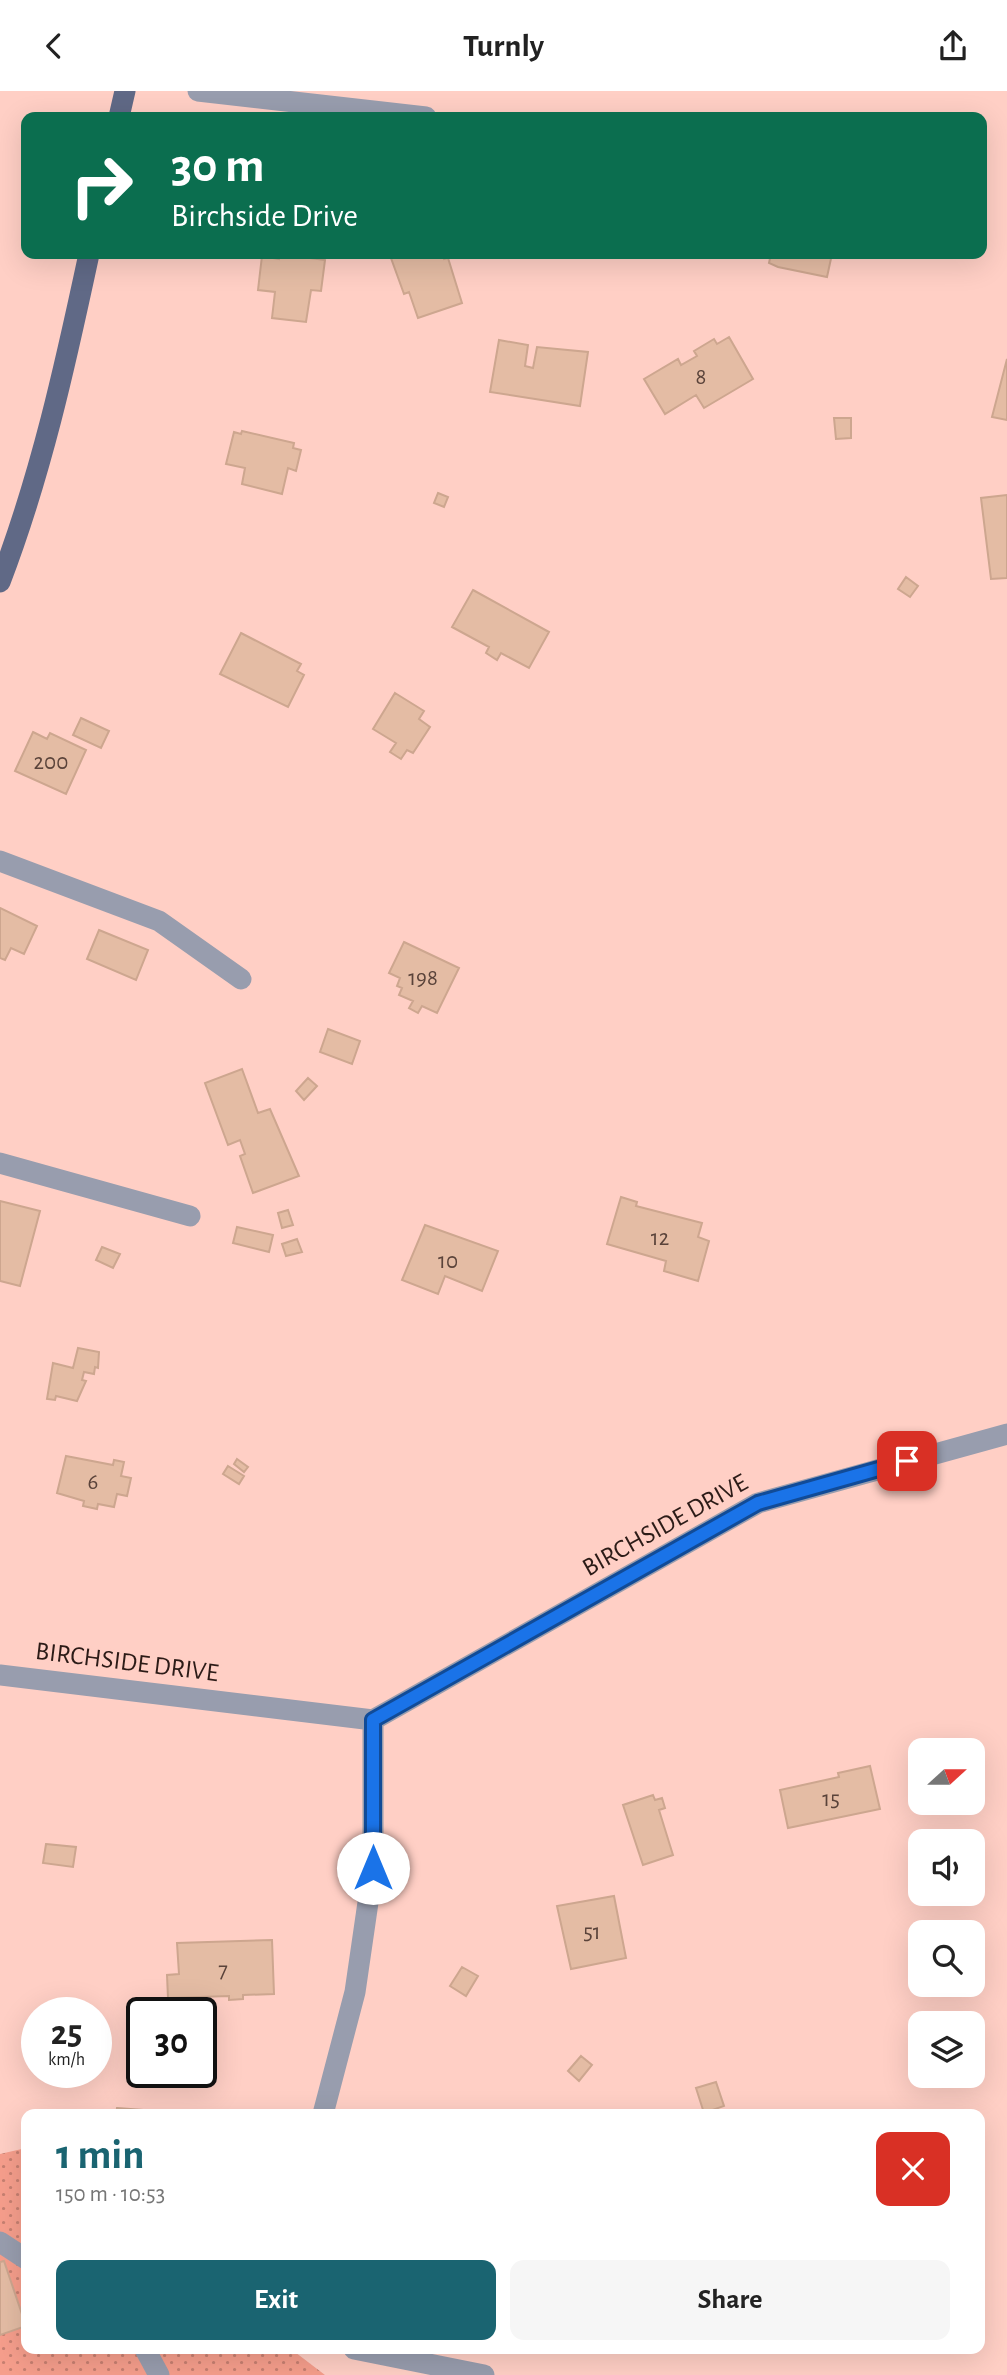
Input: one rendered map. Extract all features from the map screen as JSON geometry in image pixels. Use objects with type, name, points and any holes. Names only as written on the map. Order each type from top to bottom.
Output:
[{"type":"main road","points":[[120,112],[125,91]]},
{"type":"main road","points":[[0,582],[24,519],[56,409],[88,259]]},
{"type":"street","points":[[198,91],[382,112]]},
{"type":"street","points":[[0,861],[159,921],[241,979]]},
{"type":"street","points":[[0,1163],[190,1216]]},
{"type":"street","name":"BIRCHSIDE DRIVE","points":[[0,1675],[373,1720],[758,1503],[1007,1434]]},
{"type":"street","points":[[324,2109],[355,1991],[373,1868],[373,1720]]},
{"type":"street","points":[[0,2242],[21,2256]]},
{"type":"street","points":[[148,2354],[159,2375]]},
{"type":"street","points":[[379,2354],[484,2375]]},
{"type":"shaded area","points":[[21,2149],[21,2354],[298,2354],[325,2375],[0,2375],[0,2154]]},
{"type":"building","points":[[262,259],[325,260],[321,291],[311,290],[306,322],[272,318],[275,292],[258,290]]},
{"type":"building","points":[[391,259],[448,259],[462,303],[418,318],[409,292],[404,294]]},
{"type":"building","points":[[770,259],[831,259],[827,277],[769,263]]},
{"type":"building","points":[[729,337],[753,379],[704,408],[696,395],[665,414],[644,379],[678,359],[681,365],[697,356],[694,351],[714,339],[717,344]]},
{"type":"building","points":[[499,340],[528,345],[525,366],[533,368],[537,347],[588,352],[580,406],[490,392]]},
{"type":"building","points":[[1007,359],[1007,420],[992,417]]},
{"type":"building","points":[[834,418],[851,418],[851,438],[836,439]]},
{"type":"building","points":[[242,431],[294,443],[293,448],[301,450],[296,471],[288,468],[282,494],[242,484],[245,468],[226,464],[234,432],[241,434]]},
{"type":"building","points":[[438,493],[448,497],[444,507],[434,503]]},
{"type":"building","points":[[1007,495],[1007,578],[991,579],[981,498]]},
{"type":"building","points":[[906,577],[918,586],[910,597],[898,589]]},
{"type":"building","points":[[473,590],[549,632],[529,668],[501,653],[497,660],[486,653],[489,647],[452,627]]},
{"type":"building","points":[[241,633],[301,664],[297,671],[304,675],[288,707],[220,674]]},
{"type":"building","points":[[395,693],[424,711],[419,719],[430,727],[413,753],[407,750],[401,759],[390,752],[396,743],[373,729]]},
{"type":"building","points":[[81,718],[109,731],[101,748],[73,735]]},
{"type":"building","points":[[33,732],[47,739],[50,733],[86,750],[66,794],[15,771]]},
{"type":"building","points":[[0,908],[37,926],[24,954],[11,948],[5,960],[0,958]]},
{"type":"building","points":[[99,930],[148,950],[136,980],[87,959]]},
{"type":"building","points":[[404,942],[459,968],[437,1013],[422,1006],[418,1013],[409,1008],[413,1001],[399,995],[402,988],[397,986],[400,978],[389,973]]},
{"type":"building","points":[[328,1029],[360,1041],[352,1064],[320,1052]]},
{"type":"building","points":[[242,1069],[258,1113],[270,1109],[299,1176],[253,1193],[240,1156],[245,1154],[240,1140],[228,1145],[205,1083]]},
{"type":"building","points":[[308,1078],[317,1086],[304,1100],[296,1091]]},
{"type":"building","points":[[621,1197],[637,1202],[636,1206],[702,1223],[698,1237],[709,1241],[698,1281],[664,1271],[666,1261],[607,1244]]},
{"type":"building","points":[[0,1201],[40,1211],[20,1286],[0,1281]]},
{"type":"building","points":[[288,1210],[293,1225],[282,1228],[278,1213]]},
{"type":"building","points":[[425,1225],[498,1251],[482,1291],[445,1276],[438,1294],[402,1280]]},
{"type":"building","points":[[237,1227],[273,1235],[269,1252],[233,1243]]},
{"type":"building","points":[[297,1239],[302,1252],[286,1256],[282,1244]]},
{"type":"building","points":[[102,1247],[120,1254],[113,1268],[96,1260]]},
{"type":"building","points":[[78,1348],[99,1352],[98,1368],[95,1367],[94,1374],[84,1372],[82,1380],[86,1381],[77,1401],[56,1396],[55,1400],[47,1399],[53,1363],[73,1368]]},
{"type":"building","points":[[66,1456],[113,1465],[114,1460],[124,1462],[121,1476],[131,1478],[127,1496],[117,1494],[114,1507],[98,1504],[97,1509],[83,1506],[84,1501],[57,1493]]},
{"type":"building","points":[[237,1459],[248,1467],[244,1472],[234,1464]]},
{"type":"building","points":[[228,1466],[244,1476],[239,1484],[223,1474]]},
{"type":"building","points":[[870,1766],[880,1809],[788,1828],[780,1790],[839,1777],[838,1773]]},
{"type":"building","points":[[653,1795],[655,1800],[662,1798],[665,1808],[659,1810],[673,1855],[643,1865],[623,1805]]},
{"type":"building","points":[[46,1844],[76,1847],[73,1867],[43,1863]]},
{"type":"building","points":[[614,1896],[626,1958],[571,1969],[557,1906]]},
{"type":"building","points":[[272,1940],[274,1994],[243,1995],[243,1999],[229,2000],[229,1996],[168,1997],[167,1975],[179,1974],[177,1943]]},
{"type":"building","points":[[462,1967],[478,1976],[466,1996],[450,1986]]},
{"type":"building","points":[[581,2056],[592,2065],[579,2081],[568,2071]]},
{"type":"building","points":[[716,2082],[724,2106],[703,2109],[696,2088]]},
{"type":"building","points":[[4,2261],[21,2311],[21,2328],[0,2335],[0,2262]]},
{"type":"route","points":[[373,1868],[373,1720],[758,1503],[907,1461]]}]
